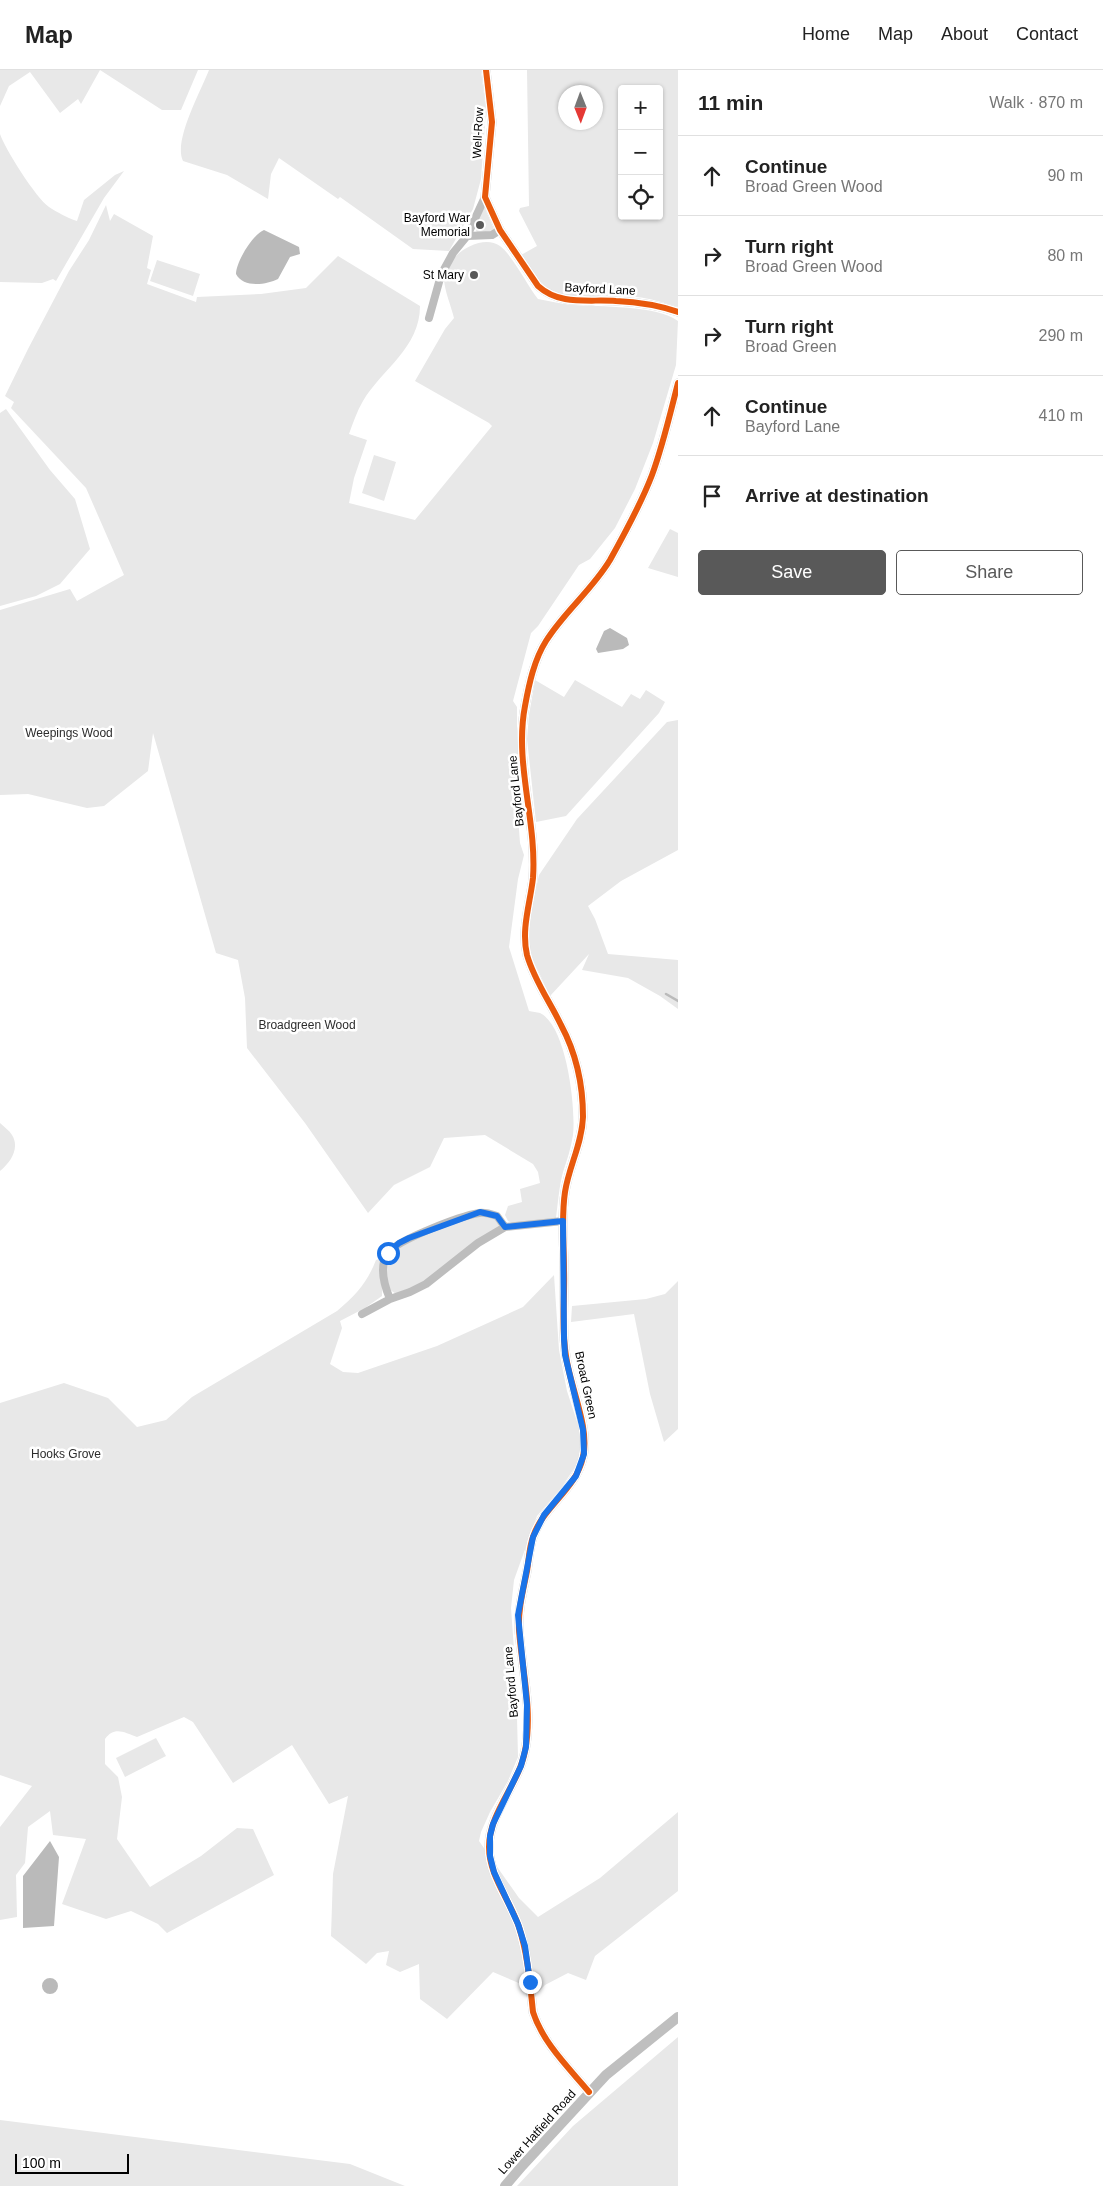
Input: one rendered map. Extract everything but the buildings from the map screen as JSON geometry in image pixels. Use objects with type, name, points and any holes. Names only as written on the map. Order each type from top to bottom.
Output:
[{"type":"main road","name":"Lower Hatfield Road","points":[[506,2186],[589,2092],[625,2058],[678,2017]]},
{"type":"street","name":"Well-Row","points":[[486,70],[492,122],[486,197]]},
{"type":"street","name":"Bayford Lane","points":[[486,197],[500,230],[538,286],[554,297],[575,301],[636,302],[678,312]]},
{"type":"street","points":[[429,318],[441,275],[453,253],[467,236],[486,197]]},
{"type":"street","points":[[467,236],[492,235],[500,230]]},
{"type":"street","name":"Bayford Lane","points":[[563,1221],[568,1175],[581,1133],[582,1092],[578,1072],[564,1029],[534,974],[526,947],[525,929],[532,891],[533,860],[523,748],[524,710],[534,666],[543,645],[594,584],[639,505],[658,456],[678,383]]},
{"type":"street","points":[[390,1298],[385,1287],[383,1266],[388,1253],[399,1243],[480,1212],[497,1216],[505,1227]]},
{"type":"street","points":[[362,1314],[390,1298],[410,1292],[426,1284],[478,1243],[505,1227],[563,1221]]},
{"type":"street","name":"Broad Green","points":[[533,1537],[544,1515],[576,1476],[584,1454],[584,1435],[567,1363],[564,1339],[563,1221]]},
{"type":"street","name":"Bayford Lane","points":[[533,1537],[518,1615],[527,1705],[526,1747],[521,1766],[493,1824],[490,1836],[490,1856],[494,1872],[518,1924],[525,1946],[533,2012],[536,2022],[552,2048],[589,2092]]},
{"type":"green space","points":[[0,70],[100,70],[81,104],[78,99],[60,113],[30,72],[9,86],[0,106]]},
{"type":"green space","points":[[100,70],[198,70],[181,110],[162,110]]},
{"type":"green space","points":[[209,70],[481,70],[486,110],[481,179],[473,209],[449,251],[413,249],[340,197],[338,199],[279,158],[271,174],[268,199],[227,175],[183,161],[181,152],[185,129]]},
{"type":"green space","points":[[527,70],[678,70],[678,307],[657,301],[626,296],[590,297],[567,295],[548,288],[537,277],[521,255],[537,246],[519,211],[520,208],[529,206]]},
{"type":"green space","points":[[0,134],[22,173],[43,202],[59,213],[77,221],[84,200],[115,175],[124,171],[104,198],[56,281],[53,279],[42,283],[0,282]]},
{"type":"green space","points":[[106,205],[110,221],[114,214],[153,236],[147,268],[151,270],[147,284],[196,302],[197,297],[261,294],[306,288],[338,256],[420,306],[414,334],[399,357],[363,401],[349,434],[367,440],[354,478],[349,503],[415,520],[492,426],[415,381],[445,329],[454,318],[444,280],[445,272],[456,256],[473,245],[483,242],[492,243],[500,246],[510,257],[538,299],[573,305],[642,309],[669,316],[678,321],[676,365],[653,443],[635,489],[615,528],[590,559],[579,565],[538,626],[531,633],[513,701],[517,707],[517,736],[522,784],[518,816],[520,843],[524,855],[518,879],[509,947],[529,1011],[540,1013],[549,1021],[557,1034],[568,1069],[573,1107],[573,1135],[562,1178],[556,1218],[512,1223],[508,1221],[505,1215],[508,1206],[522,1202],[520,1189],[540,1183],[538,1172],[533,1164],[485,1135],[444,1138],[430,1167],[394,1185],[368,1213],[305,1123],[247,1048],[245,998],[238,960],[216,953],[153,733],[148,771],[104,806],[87,808],[28,794],[0,795],[0,610],[70,589],[77,601],[124,575],[86,488],[11,408],[14,402],[5,396],[69,271],[89,240]]},
{"type":"green space","points":[[484,206],[494,229],[492,232],[477,233],[475,227]]},
{"type":"green space","points":[[157,260],[200,274],[193,296],[150,281]]},
{"type":"green space","points":[[6,409],[50,470],[75,499],[90,549],[60,584],[36,596],[0,606],[0,413]]},
{"type":"green space","points":[[374,455],[396,462],[384,501],[362,493]]},
{"type":"green space","points":[[670,529],[678,533],[678,577],[648,568]]},
{"type":"green space","points":[[535,680],[564,697],[575,680],[622,707],[631,694],[640,699],[646,690],[665,702],[659,713],[566,816],[536,822],[527,739]]},
{"type":"green space","points":[[678,720],[678,850],[621,881],[588,906],[608,954],[678,960],[678,1009],[660,996],[628,978],[582,970],[589,954],[550,996],[533,960],[529,944],[531,910],[539,875],[577,819],[667,722]]},
{"type":"green space","points":[[0,1123],[11,1133],[15,1150],[11,1159],[0,1171]]},
{"type":"green space","points":[[492,1216],[500,1225],[499,1227],[450,1266],[424,1283],[410,1289],[396,1294],[389,1289],[385,1273],[387,1259],[399,1246],[472,1217]]},
{"type":"green space","name":"Hooks Grove","points":[[383,1258],[382,1296],[365,1308],[340,1321],[342,1328],[330,1364],[343,1372],[358,1373],[437,1346],[523,1307],[554,1275],[559,1350],[567,1391],[581,1434],[581,1452],[575,1467],[562,1487],[537,1516],[514,1580],[511,1608],[516,1677],[518,1757],[508,1781],[490,1812],[479,1841],[519,1898],[538,1917],[600,1878],[678,1812],[678,1891],[595,1956],[586,1980],[568,1973],[545,1985],[539,1991],[530,1982],[521,1984],[493,1972],[447,2019],[420,1999],[419,1964],[400,1972],[386,1965],[389,1951],[377,1953],[366,1964],[331,1936],[333,1874],[348,1796],[329,1804],[292,1745],[233,1783],[193,1722],[184,1717],[137,1737],[116,1731],[112,1732],[105,1739],[105,1764],[118,1777],[122,1797],[117,1839],[150,1887],[201,1856],[237,1828],[253,1829],[274,1875],[167,1933],[158,1924],[131,1911],[106,1919],[62,1904],[86,1839],[53,1835],[50,1811],[28,1827],[25,1863],[16,1875],[17,1917],[0,1920],[0,1827],[32,1786],[0,1775],[0,1403],[64,1383],[108,1398],[137,1427],[166,1420],[192,1397],[337,1311],[360,1288],[376,1260]]},
{"type":"green space","points":[[678,1281],[678,1429],[664,1442],[650,1394],[634,1314],[571,1322],[572,1306],[646,1299],[665,1294]]},
{"type":"green space","points":[[156,1738],[166,1756],[125,1777],[116,1758]]},
{"type":"green space","points":[[678,2037],[678,2186],[517,2186],[573,2126]]},
{"type":"green space","points":[[0,2120],[350,2164],[405,2186],[0,2186]]},
{"type":"shaded area","points":[[264,230],[299,247],[300,254],[290,257],[278,279],[261,284],[244,282],[236,274],[239,263],[250,243]]},
{"type":"shaded area","points":[[610,628],[627,638],[629,645],[623,649],[598,653],[596,649],[604,631]]},
{"type":"shaded area","points":[[50,1841],[59,1857],[54,1926],[23,1928],[23,1876]]},
{"type":"shaded area","points":[[47,1978],[53,1978],[58,1983],[56,1992],[47,1994],[42,1989],[42,1983]]},
{"type":"waterway","points":[[666,994],[678,1001]]},
{"type":"cycle path","points":[[486,70],[492,122],[485,197],[500,230],[538,286],[547,292],[565,299],[632,302],[678,312]]},
{"type":"cycle path","points":[[589,2092],[557,2054],[537,2023],[533,2012],[525,1948],[515,1917],[492,1868],[489,1847],[490,1834],[494,1822],[517,1775],[525,1751],[528,1721],[520,1645],[519,1615],[531,1545],[544,1516],[574,1479],[583,1457],[584,1445],[582,1420],[568,1368],[563,1323],[564,1202],[567,1182],[582,1127],[582,1093],[571,1047],[542,991],[527,955],[525,945],[525,926],[533,878],[533,857],[522,749],[522,727],[528,689],[538,656],[553,630],[603,571],[648,486],[656,464],[678,383]]},
{"type":"place","name":"Bayford War Memorial","points":[[480,225]]},
{"type":"place","name":"St Mary","points":[[474,275]]},
{"type":"route","points":[[388,1253],[399,1243],[409,1238],[480,1212],[497,1216],[502,1220],[505,1227],[563,1221],[565,1355],[583,1430],[585,1447],[576,1476],[539,1522],[530,1548],[518,1615],[527,1705],[526,1747],[521,1766],[493,1824],[489,1848],[494,1872],[510,1904],[525,1946],[530,1982]]},
{"type":"park label","name":"Weepings Wood","points":[[69,733]]},
{"type":"park label","name":"Broadgreen Wood","points":[[307,1025]]}]
